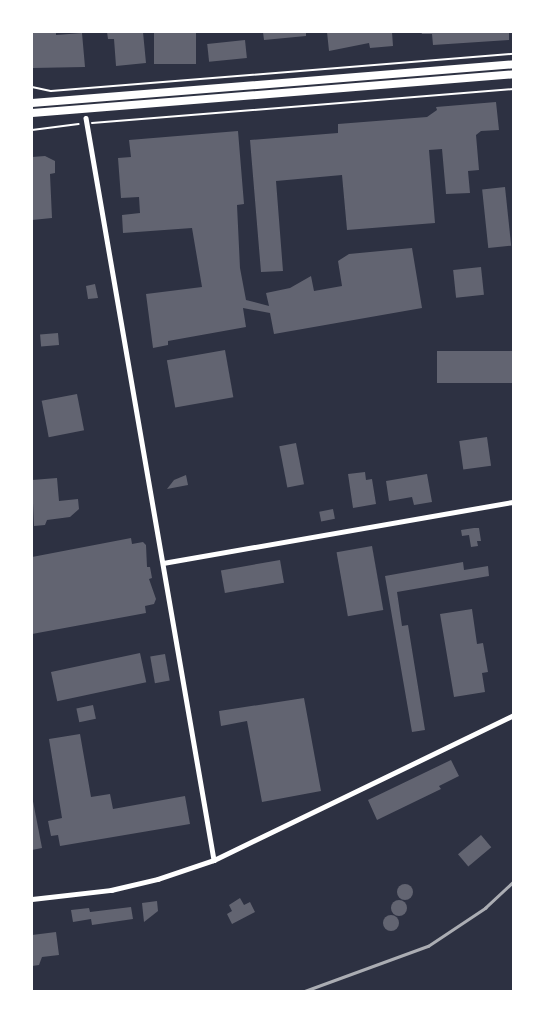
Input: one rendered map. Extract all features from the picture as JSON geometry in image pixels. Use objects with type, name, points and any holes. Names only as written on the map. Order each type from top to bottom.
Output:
[{"type":"main road","points":[[32,103],[513,64]]},
{"type":"main road","points":[[32,113],[513,74]]},
{"type":"street","points":[[87,120],[215,860]]},
{"type":"street","points":[[163,564],[513,502]]},
{"type":"street","points":[[32,899],[111,890],[159,879],[215,860],[513,715]]},
{"type":"path","points":[[32,87],[51,91],[513,54]]},
{"type":"path","points":[[32,130],[87,120],[513,89]]},
{"type":"building","points":[[32,32],[56,32],[56,35],[82,33],[85,67],[32,68]]},
{"type":"building","points":[[107,32],[143,32],[146,63],[116,66],[114,39],[108,39]]},
{"type":"building","points":[[154,32],[196,32],[196,64],[154,64]]},
{"type":"building","points":[[263,32],[306,32],[306,36],[264,40]]},
{"type":"building","points":[[327,32],[392,32],[393,46],[370,48],[369,43],[329,51]]},
{"type":"building","points":[[421,32],[509,32],[509,40],[433,45],[432,34]]},
{"type":"building","points":[[245,40],[247,58],[209,62],[207,44]]},
{"type":"building","points":[[496,102],[499,130],[481,131],[476,135],[479,170],[468,171],[470,193],[446,194],[442,149],[429,150],[435,223],[347,230],[342,175],[276,181],[283,271],[261,272],[250,140],[338,133],[338,124],[427,117],[437,110],[436,107]]},
{"type":"building","points":[[238,131],[244,204],[237,205],[240,268],[246,300],[269,306],[266,293],[290,288],[311,276],[314,291],[342,286],[338,261],[349,254],[412,248],[422,308],[274,334],[270,313],[243,308],[246,327],[168,341],[168,345],[153,348],[146,294],[202,287],[192,228],[123,233],[122,215],[140,213],[139,197],[121,198],[118,158],[131,157],[129,140]]},
{"type":"building","points":[[45,156],[55,161],[55,173],[50,174],[52,218],[32,220],[32,157]]},
{"type":"building","points":[[505,187],[511,246],[488,248],[482,189]]},
{"type":"building","points":[[481,267],[484,295],[456,298],[453,270]]},
{"type":"building","points":[[95,284],[98,298],[88,299],[86,286]]},
{"type":"building","points":[[58,333],[59,345],[41,347],[40,335]]},
{"type":"building","points":[[225,350],[233,397],[175,408],[167,360]]},
{"type":"building","points":[[437,351],[514,351],[514,383],[437,383]]},
{"type":"building","points":[[77,394],[84,430],[49,437],[42,401]]},
{"type":"building","points":[[487,437],[491,466],[463,470],[459,441]]},
{"type":"building","points":[[296,443],[304,484],[287,487],[279,446]]},
{"type":"building","points":[[365,472],[366,480],[372,479],[376,504],[353,508],[348,474]]},
{"type":"building","points":[[427,474],[432,502],[414,505],[412,497],[389,501],[386,481]]},
{"type":"building","points":[[186,475],[188,485],[167,489],[174,480]]},
{"type":"building","points":[[57,478],[59,501],[78,499],[79,509],[70,517],[47,520],[45,525],[34,526],[32,480]]},
{"type":"building","points":[[333,509],[335,519],[321,521],[319,512]]},
{"type":"building","points":[[479,528],[481,541],[477,541],[478,546],[471,547],[469,535],[462,536],[461,530]]},
{"type":"building","points":[[131,538],[132,544],[143,542],[146,545],[147,567],[150,567],[152,578],[149,579],[156,599],[154,604],[145,606],[146,613],[32,634],[32,557]]},
{"type":"building","points":[[372,546],[383,610],[348,616],[337,552]]},
{"type":"building","points":[[280,560],[284,583],[225,593],[221,570]]},
{"type":"building","points":[[463,562],[464,570],[488,566],[489,576],[397,592],[402,626],[408,625],[425,730],[412,732],[385,576]]},
{"type":"building","points":[[472,609],[477,644],[483,643],[488,672],[482,673],[485,692],[454,697],[440,614]]},
{"type":"building","points":[[140,653],[146,682],[57,701],[51,672]]},
{"type":"building","points":[[165,654],[170,681],[155,683],[150,657]]},
{"type":"building","points":[[304,698],[321,791],[262,802],[247,721],[221,726],[219,711]]},
{"type":"building","points":[[93,705],[96,719],[79,722],[76,709]]},
{"type":"building","points":[[80,734],[91,797],[110,794],[113,809],[185,796],[190,824],[60,846],[58,835],[51,836],[48,821],[62,818],[49,739]]},
{"type":"building","points":[[451,760],[459,776],[439,786],[441,789],[377,820],[368,800]]},
{"type":"building","points":[[32,796],[42,848],[32,850]]},
{"type":"building","points":[[481,835],[491,847],[468,867],[458,854]]},
{"type":"building","points":[[405,884],[411,886],[411,898],[405,900],[399,898],[397,892],[399,886]]},
{"type":"building","points":[[240,898],[244,905],[250,902],[255,912],[232,924],[227,914],[232,911],[229,905]]},
{"type":"building","points":[[399,900],[405,902],[405,914],[399,916],[393,914],[391,908],[393,902]]},
{"type":"building","points":[[157,901],[158,911],[144,922],[142,903]]},
{"type":"building","points":[[131,907],[133,919],[92,925],[91,919],[73,922],[71,910],[89,908],[90,912]]},
{"type":"building","points":[[391,915],[397,917],[397,929],[391,931],[385,929],[383,923],[385,917]]},
{"type":"building","points":[[56,932],[59,955],[42,957],[39,965],[32,966],[32,935]]},
{"type":"railway","points":[[302,992],[428,946],[485,908],[514,881]]}]
